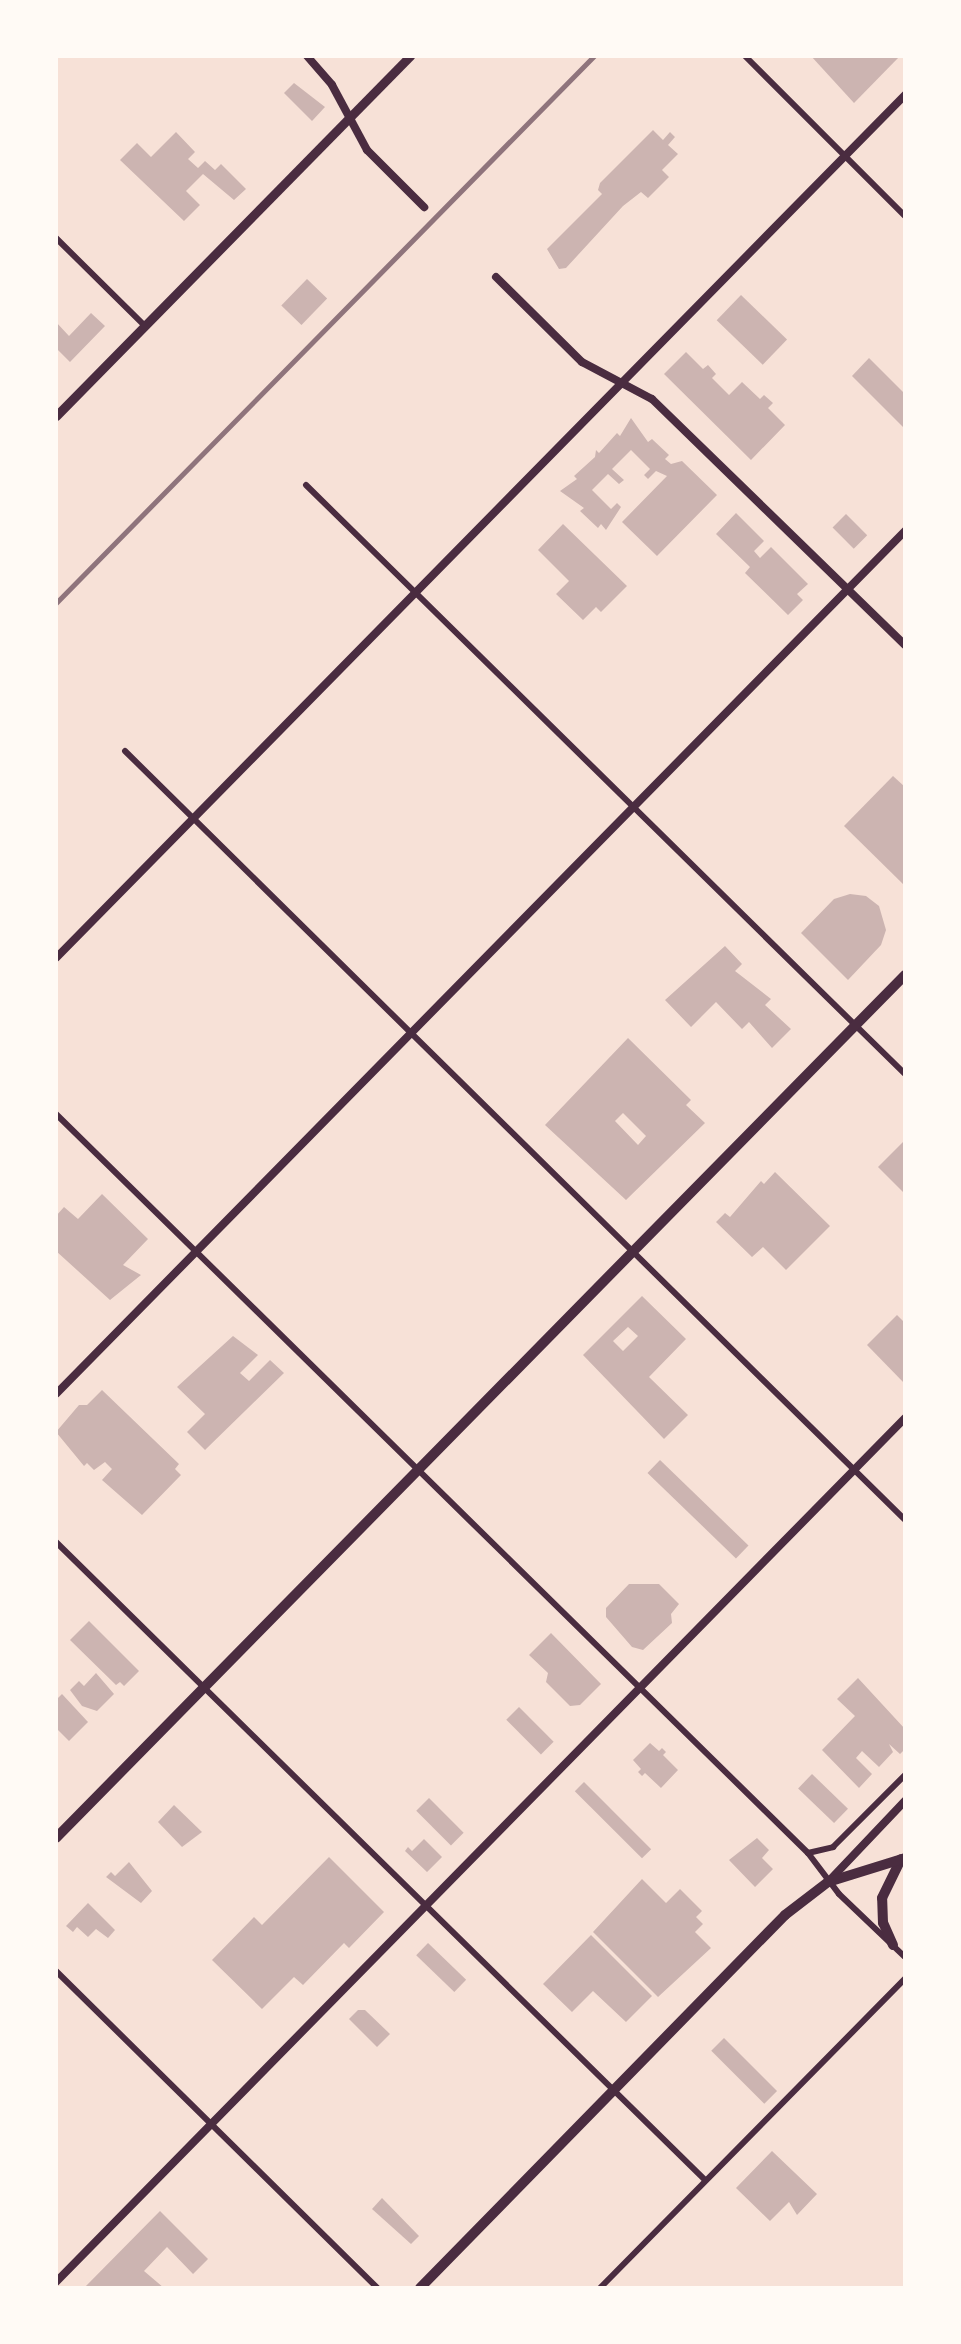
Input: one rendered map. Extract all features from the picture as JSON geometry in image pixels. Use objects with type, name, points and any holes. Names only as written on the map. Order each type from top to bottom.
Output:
[{"type":"main road","points":[[56,416],[410,56]]},
{"type":"main road","points":[[56,1838],[905,975]]},
{"type":"main road","points":[[420,2288],[763,1936],[828,1882],[903,1858]]},
{"type":"main road","points":[[893,1945],[883,1923],[881,1899],[903,1858]]},
{"type":"street","points":[[307,56],[332,85],[375,160],[424,207]]},
{"type":"street","points":[[745,56],[905,216]]},
{"type":"street","points":[[56,958],[905,95]]},
{"type":"street","points":[[56,238],[145,326]]},
{"type":"street","points":[[496,277],[575,356],[652,399],[905,645]]},
{"type":"street","points":[[306,485],[905,1074]]},
{"type":"street","points":[[56,1394],[905,531]]},
{"type":"street","points":[[125,751],[905,1520]]},
{"type":"street","points":[[56,1114],[807,1853],[828,1882],[905,1957]]},
{"type":"street","points":[[56,2282],[905,1418]]},
{"type":"street","points":[[56,1542],[705,2180]]},
{"type":"street","points":[[807,1853],[833,1847],[905,1775]]},
{"type":"street","points":[[828,1882],[905,1801]]},
{"type":"street","points":[[56,1971],[378,2288]]},
{"type":"street","points":[[600,2288],[905,1979]]},
{"type":"building","points":[[811,56],[900,56],[854,103]]},
{"type":"building","points":[[294,83],[325,107],[312,121],[284,93]]},
{"type":"building","points":[[653,130],[663,140],[670,132],[675,137],[668,145],[678,154],[662,170],[669,177],[648,198],[641,192],[623,206],[566,268],[559,269],[547,249],[602,194],[598,190],[600,183]]},
{"type":"building","points":[[176,132],[195,152],[188,159],[198,168],[205,161],[215,170],[221,164],[246,189],[234,200],[203,174],[186,191],[200,205],[184,221],[120,160],[137,143],[151,157]]},
{"type":"building","points":[[307,279],[327,298],[301,325],[281,306]]},
{"type":"building","points":[[741,295],[787,339],[763,365],[717,320]]},
{"type":"building","points":[[91,313],[105,326],[70,362],[56,348],[56,322],[69,336]]},
{"type":"building","points":[[686,352],[703,369],[708,365],[716,374],[712,378],[729,395],[742,382],[760,399],[764,395],[773,403],[768,408],[785,425],[751,460],[664,374]]},
{"type":"building","points":[[869,358],[905,394],[905,429],[852,376]]},
{"type":"building","points":[[631,418],[648,442],[652,439],[669,455],[665,459],[671,464],[682,461],[717,495],[657,556],[622,522],[667,476],[656,471],[648,479],[644,475],[650,469],[631,450],[612,469],[624,480],[619,484],[608,474],[592,490],[611,509],[617,503],[621,507],[606,530],[601,524],[598,528],[580,511],[584,508],[560,491],[577,479],[574,476],[595,457],[596,450],[599,453],[617,433],[620,436]]},
{"type":"building","points":[[736,513],[764,541],[754,551],[760,558],[771,547],[808,584],[797,594],[803,600],[788,615],[745,573],[750,567],[716,534]]},
{"type":"building","points":[[846,514],[867,535],[854,549],[833,527]]},
{"type":"building","points":[[563,524],[627,586],[601,612],[596,607],[583,620],[556,594],[569,581],[538,550]]},
{"type":"building","points":[[893,776],[905,787],[905,886],[844,826]]},
{"type":"building","points":[[850,894],[866,896],[879,906],[886,930],[881,945],[848,980],[801,933],[834,899]]},
{"type":"building","points":[[725,946],[742,964],[735,971],[771,999],[765,1005],[791,1029],[772,1048],[749,1022],[742,1029],[716,1002],[691,1027],[665,1000]]},
{"type":"building","points":[[628,1038],[691,1100],[686,1105],[705,1123],[626,1200],[545,1125]],"holes":[[[623,1113],[646,1136],[638,1145],[615,1121]]]},
{"type":"building","points":[[905,1140],[905,1194],[878,1167]]},
{"type":"building","points":[[775,1172],[830,1226],[786,1270],[763,1247],[752,1257],[716,1222],[725,1213],[730,1217],[761,1181],[764,1184]]},
{"type":"building","points":[[102,1194],[148,1239],[123,1265],[141,1275],[110,1300],[56,1251],[56,1216],[64,1207],[78,1219]]},
{"type":"building","points":[[642,1296],[686,1339],[649,1377],[688,1415],[664,1439],[583,1355]],"holes":[[[628,1327],[638,1336],[623,1351],[613,1341]]]},
{"type":"building","points":[[897,1315],[905,1323],[905,1384],[867,1345]]},
{"type":"building","points":[[233,1336],[258,1355],[240,1373],[249,1381],[270,1360],[284,1373],[205,1450],[187,1432],[205,1414],[177,1387]]},
{"type":"building","points":[[102,1390],[179,1464],[175,1469],[181,1475],[142,1515],[102,1480],[112,1469],[105,1462],[94,1470],[87,1463],[84,1466],[56,1432],[79,1405],[87,1405]]},
{"type":"building","points":[[660,1460],[748,1545],[736,1558],[647,1473]]},
{"type":"building","points":[[629,1584],[659,1584],[679,1604],[671,1614],[672,1623],[643,1650],[632,1647],[606,1617],[606,1608]]},
{"type":"building","points":[[89,1621],[139,1671],[124,1686],[120,1682],[116,1685],[70,1640]]},
{"type":"building","points":[[551,1633],[601,1684],[580,1705],[570,1706],[546,1682],[548,1673],[529,1655]]},
{"type":"building","points":[[96,1673],[114,1694],[97,1711],[82,1706],[70,1690],[79,1681],[84,1686]]},
{"type":"building","points":[[858,1678],[905,1729],[905,1749],[900,1754],[889,1744],[893,1752],[879,1767],[862,1751],[856,1758],[872,1774],[859,1788],[822,1750],[855,1716],[837,1699]]},
{"type":"building","points":[[62,1694],[88,1722],[69,1741],[56,1728],[56,1700]]},
{"type":"building","points":[[519,1707],[554,1742],[541,1754],[506,1720]]},
{"type":"building","points":[[650,1743],[659,1751],[662,1748],[666,1752],[663,1755],[678,1770],[661,1788],[645,1773],[642,1776],[638,1772],[641,1769],[633,1760]]},
{"type":"building","points":[[812,1774],[848,1809],[834,1823],[798,1788]]},
{"type":"building","points":[[584,1782],[651,1849],[642,1858],[575,1791]]},
{"type":"building","points":[[429,1798],[464,1833],[451,1845],[416,1811]]},
{"type":"building","points":[[174,1805],[202,1832],[182,1847],[158,1822]]},
{"type":"building","points":[[757,1838],[769,1850],[762,1858],[773,1869],[755,1887],[729,1860]]},
{"type":"building","points":[[424,1839],[442,1857],[427,1872],[405,1851],[408,1847],[412,1851]]},
{"type":"building","points":[[329,1857],[384,1912],[349,1948],[344,1943],[303,1985],[294,1977],[262,2009],[212,1960],[254,1917],[262,1925]]},
{"type":"building","points":[[129,1862],[152,1891],[141,1903],[106,1877],[111,1872],[115,1876]]},
{"type":"building","points":[[642,1879],[666,1903],[680,1889],[702,1911],[696,1917],[703,1924],[695,1932],[711,1948],[658,1997],[593,1932]]},
{"type":"building","points":[[88,1903],[115,1930],[108,1938],[96,1929],[88,1937],[77,1927],[73,1932],[66,1926]]},
{"type":"building","points":[[591,1935],[652,1996],[626,2022],[593,1991],[572,2012],[543,1984]]},
{"type":"building","points":[[428,1943],[466,1980],[454,1992],[416,1955]]},
{"type":"building","points":[[358,2010],[365,2010],[390,2034],[377,2047],[349,2019]]},
{"type":"building","points":[[724,2038],[777,2091],[764,2104],[711,2051]]},
{"type":"building","points":[[772,2151],[817,2194],[797,2215],[789,2202],[770,2221],[736,2188]]},
{"type":"building","points":[[382,2198],[419,2236],[411,2244],[372,2209]]},
{"type":"building","points":[[160,2211],[208,2259],[193,2274],[167,2247],[144,2271],[164,2288],[84,2288]]},
{"type":"railway","points":[[56,603],[594,56]]}]
